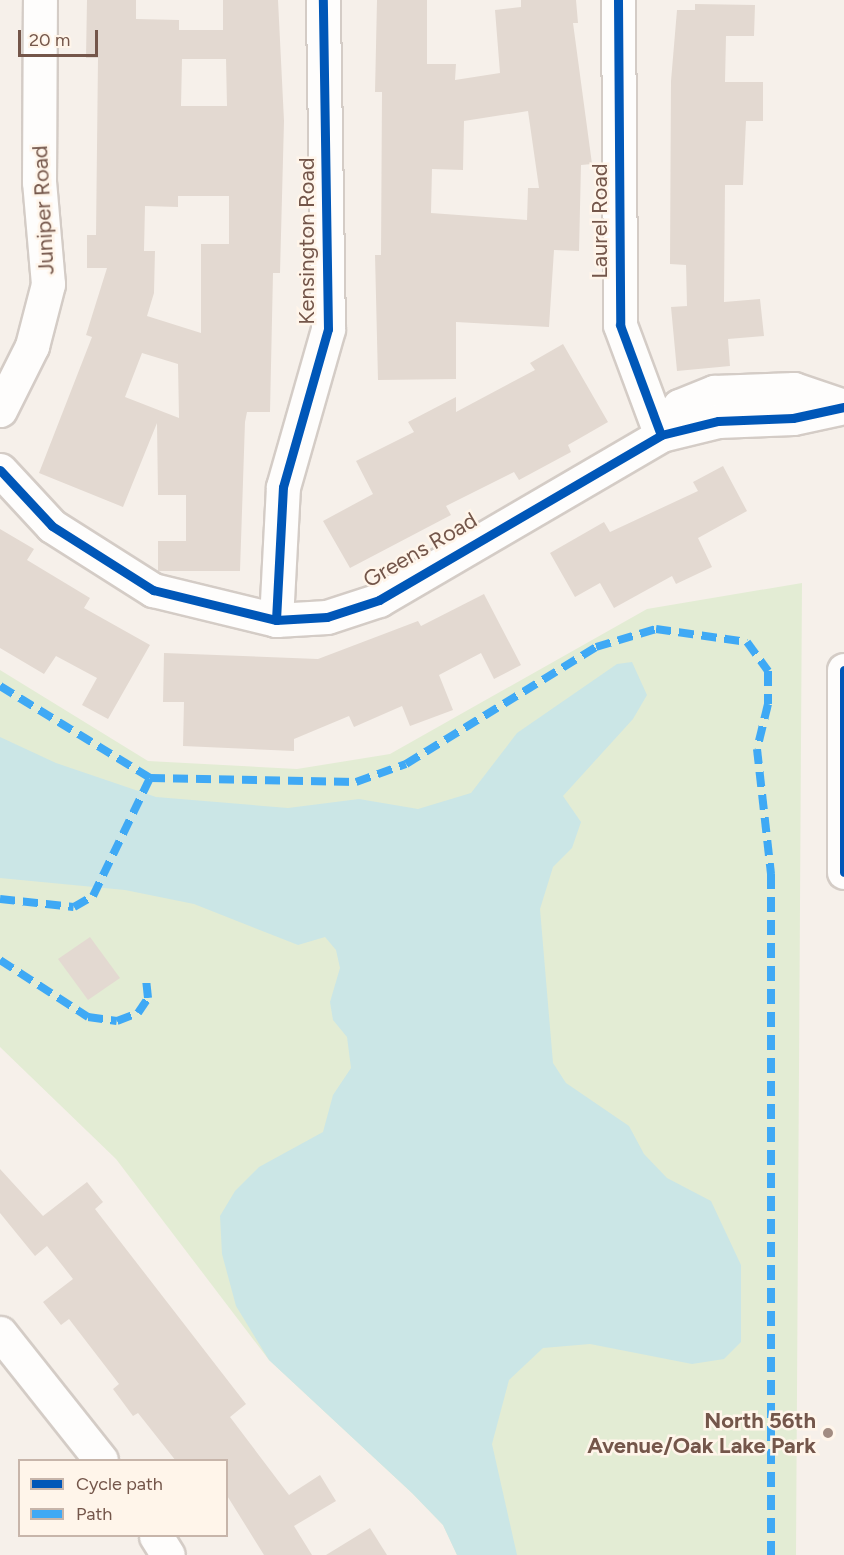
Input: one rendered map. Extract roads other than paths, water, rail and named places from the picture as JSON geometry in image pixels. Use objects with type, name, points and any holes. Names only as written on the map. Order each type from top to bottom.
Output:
[{"type":"street","name":"Juniper Road","points":[[0,410],[32,346],[48,284],[39,182],[40,0]]},
{"type":"street","name":"Kensington Road","points":[[276,620],[283,488],[328,329],[323,0]]},
{"type":"street","name":"Laurel Road","points":[[618,0],[620,326],[661,435]]},
{"type":"street","name":"Greens Road","points":[[0,470],[52,526],[153,590],[276,620],[327,617],[379,600],[661,435],[730,406],[793,418],[844,406]]},
{"type":"street","points":[[844,670],[844,872]]},
{"type":"street","points":[[0,1333],[98,1459]]},
{"type":"street","points":[[157,1537],[168,1555]]},
{"type":"water","points":[[632,662],[647,695],[633,719],[563,796],[581,822],[572,848],[553,867],[540,909],[553,1063],[566,1083],[629,1126],[644,1154],[667,1178],[711,1201],[741,1265],[741,1342],[724,1359],[692,1364],[590,1344],[543,1348],[509,1380],[492,1444],[517,1555],[457,1555],[443,1525],[412,1493],[269,1360],[236,1306],[222,1254],[220,1216],[235,1191],[259,1167],[323,1132],[333,1095],[351,1068],[347,1037],[333,1020],[330,1002],[340,968],[336,950],[325,937],[298,945],[194,904],[125,890],[0,878],[0,737],[56,763],[156,797],[288,808],[359,799],[418,809],[471,793],[517,733],[617,664]]},
{"type":"place","name":"North 56th Avenue/Oak Lake Park","points":[[828,1433]]}]
